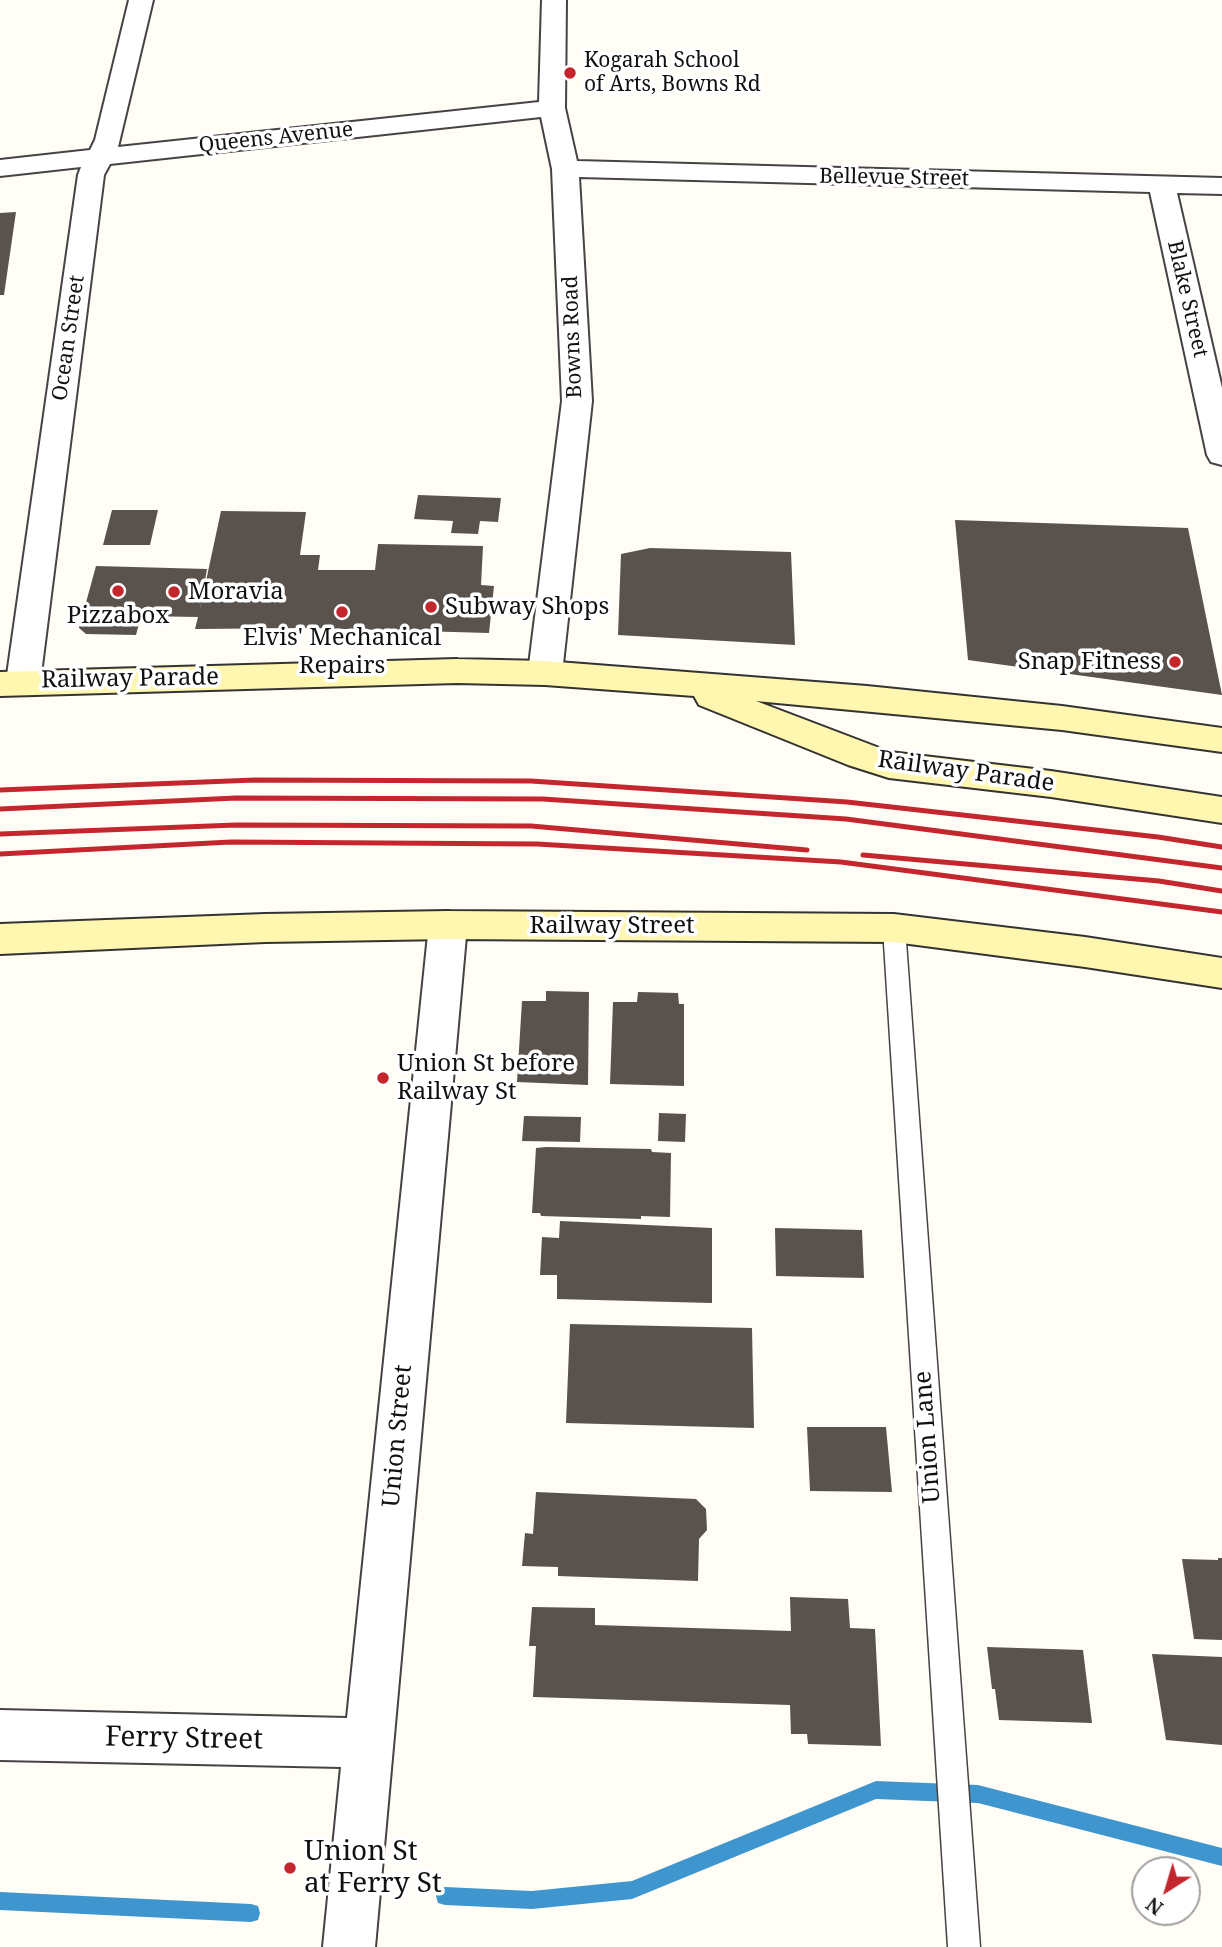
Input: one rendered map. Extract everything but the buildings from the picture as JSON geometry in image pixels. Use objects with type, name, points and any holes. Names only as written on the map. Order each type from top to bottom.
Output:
[{"type":"main road","name":"Railway Parade","points":[[12,683],[457,671],[545,673],[867,698],[1062,718],[1222,740]]},
{"type":"main road","name":"Railway Parade","points":[[680,685],[889,765],[1051,784],[1222,810]]},
{"type":"main road","points":[[867,698],[863,732],[866,740],[896,758],[928,770]]},
{"type":"main road","name":"Railway Street","points":[[0,939],[265,928],[448,925],[894,928],[1086,952],[1222,973]]},
{"type":"street","name":"Ocean Street","points":[[12,683],[91,175],[108,140],[141,0]]},
{"type":"street","name":"Bowns Road","points":[[545,673],[576,401],[565,169],[552,108],[554,0]]},
{"type":"street","name":"Queens Avenue","points":[[0,168],[552,108]]},
{"type":"street","name":"Bellevue Street","points":[[565,169],[1222,186]]},
{"type":"street","name":"Blake Street","points":[[1162,185],[1222,455]]},
{"type":"street","name":"Union Street","points":[[349,1947],[448,925]]},
{"type":"street","name":"Ferry Street","points":[[0,1735],[369,1743]]},
{"type":"lane","name":"Union Lane","points":[[894,928],[964,1947]]},
{"type":"waterway","points":[[445,1896],[532,1900],[632,1890],[876,1790],[978,1794],[1222,1857]]},
{"type":"waterway","points":[[0,1901],[251,1913]]},
{"type":"railway","points":[[0,790],[255,780],[531,781],[847,802],[1158,837],[1222,847]]},
{"type":"railway","points":[[0,809],[236,798],[543,799],[846,819],[1222,868]]},
{"type":"railway","points":[[0,834],[236,825],[531,826],[807,850]]},
{"type":"railway","points":[[0,854],[231,842],[537,844],[841,862],[1222,912]]},
{"type":"railway","points":[[863,855],[1159,881],[1222,891]]},
{"type":"place","name":"Kogarah School of Arts, Bowns Rd","points":[[570,73]]},
{"type":"place","name":"Pizzabox","points":[[118,591]]},
{"type":"place","name":"Moravia","points":[[174,592]]},
{"type":"place","name":"Subway Shops","points":[[431,607]]},
{"type":"place","name":"Elvis' Mechanical Repairs","points":[[342,612]]},
{"type":"place","name":"Snap Fitness","points":[[1175,662]]},
{"type":"place","name":"Union St before Railway St","points":[[383,1078]]},
{"type":"place","name":"Union St at Ferry St","points":[[290,1868]]}]
